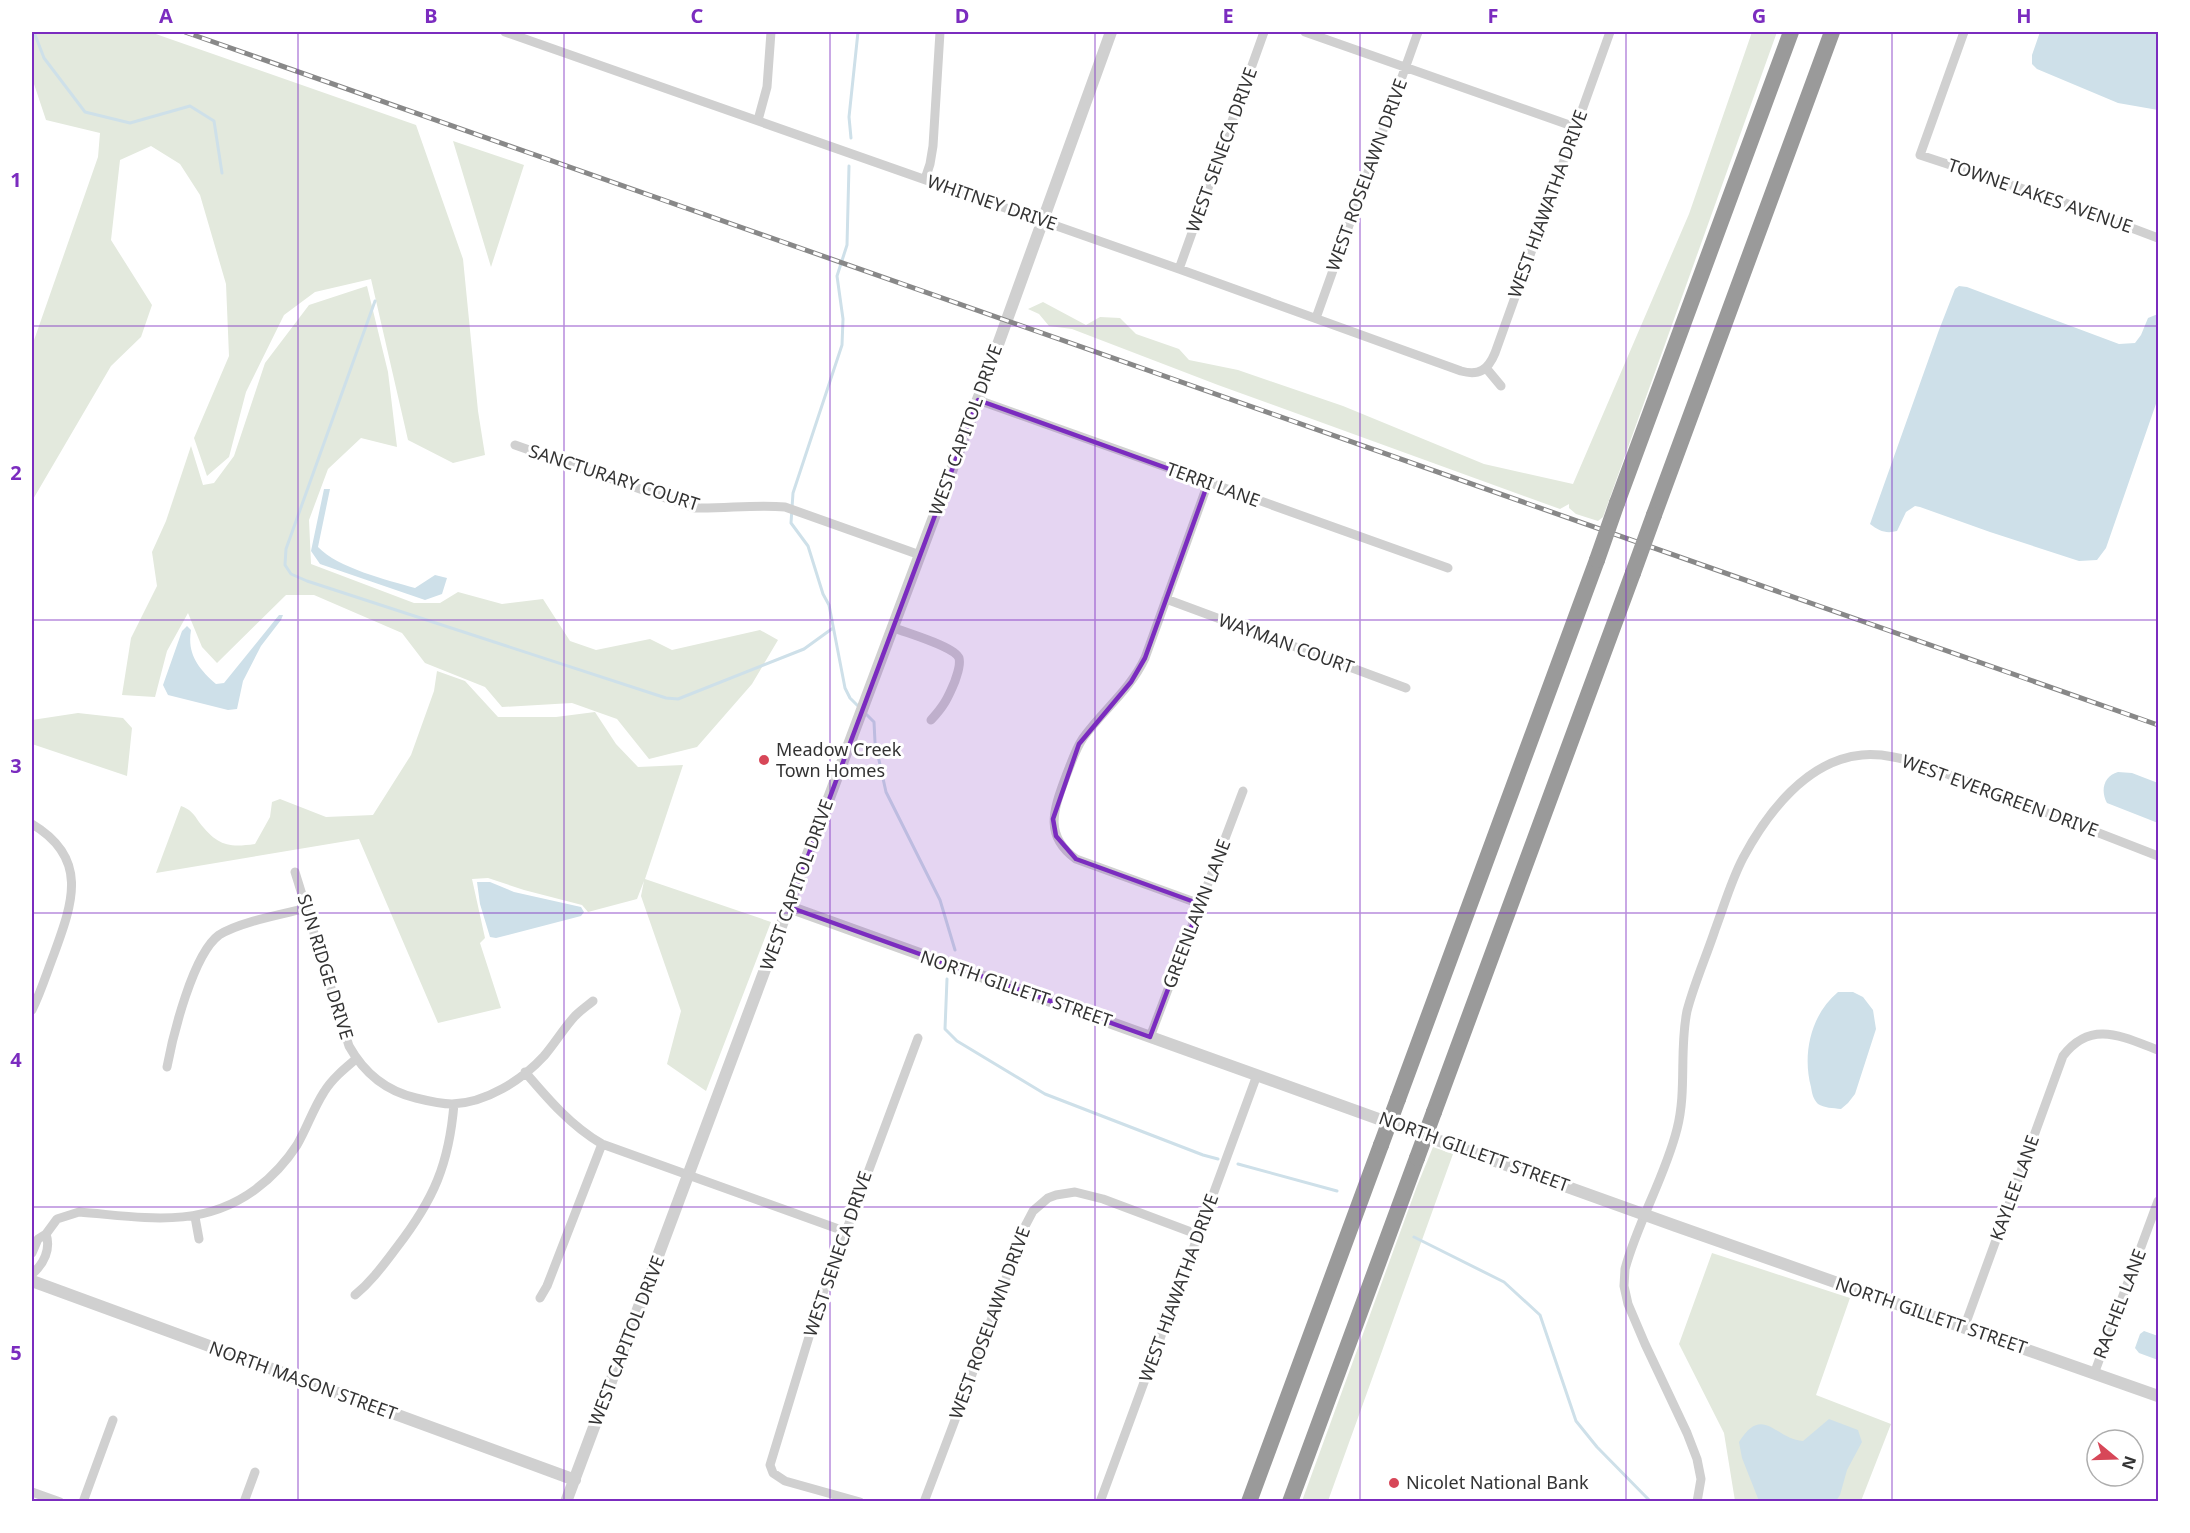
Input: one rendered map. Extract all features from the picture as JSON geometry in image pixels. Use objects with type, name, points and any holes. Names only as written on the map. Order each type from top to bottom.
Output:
[{"type":"highway","points":[[1249,1502],[1791,32]]},
{"type":"highway","points":[[1290,1502],[1832,32]]},
{"type":"street","name":"WHITNEY DRIVE","points":[[505,32],[1179,269],[1461,371],[1483,371]]},
{"type":"street","points":[[536,42],[540,32]]},
{"type":"street","points":[[758,120],[767,87],[771,32]]},
{"type":"street","points":[[925,179],[933,146],[940,32]]},
{"type":"street","name":"WEST CAPITOL DRIVE","points":[[566,1502],[978,400],[1111,32]]},
{"type":"street","name":"WEST SENECA DRIVE","points":[[1179,269],[1264,32]]},
{"type":"street","points":[[1305,32],[1575,127]]},
{"type":"street","name":"WEST ROSELAWN DRIVE","points":[[1316,318],[1418,32]]},
{"type":"street","name":"WEST HIAWATHA DRIVE","points":[[1483,371],[1495,353],[1610,32]]},
{"type":"street","name":"TOWNE LAKES AVENUE","points":[[1964,32],[1920,155],[2060,201],[2158,238]]},
{"type":"street","points":[[1483,371],[1501,386]]},
{"type":"street","name":"TERRI LANE","points":[[978,400],[1448,568]]},
{"type":"street","name":"SANCTURARY COURT","points":[[515,446],[694,508],[725,509],[770,505],[785,507],[920,555]]},
{"type":"street","points":[[1200,904],[1076,859],[1062,845],[1054,828],[1056,803],[1079,744],[1121,696],[1139,669],[1208,483]]},
{"type":"street","name":"WAYMAN COURT","points":[[1166,599],[1406,688]]},
{"type":"street","points":[[892,627],[947,648],[957,655],[960,662],[946,704],[931,720]]},
{"type":"street","name":"WEST EVERGREEN DRIVE","points":[[1697,1502],[1701,1479],[1697,1459],[1636,1323],[1624,1286],[1628,1259],[1678,1127],[1687,1012],[1734,877],[1753,841],[1794,787],[1808,776],[1833,762],[1852,757],[1875,755],[1924,765],[2156,853]]},
{"type":"street","name":"GREENLAWN LANE","points":[[1150,1037],[1243,791]]},
{"type":"street","points":[[32,824],[58,846],[68,864],[72,890],[70,907],[32,1010]]},
{"type":"street","name":"SUN RIDGE DRIVE","points":[[295,872],[342,1029],[356,1059],[370,1075],[392,1090],[429,1101],[454,1104],[474,1101],[496,1092],[545,1055],[575,1016],[593,1001]]},
{"type":"street","points":[[167,1066],[177,1023],[200,960],[212,941],[221,934],[239,927],[307,908]]},
{"type":"street","name":"NORTH GILLETT STREET","points":[[789,908],[2158,1396]]},
{"type":"street","name":"KAYLEE LANE","points":[[1964,1328],[2060,1063],[2069,1049],[2084,1038],[2108,1033],[2158,1050]]},
{"type":"street","name":"WEST SENECA DRIVE","points":[[860,1502],[785,1481],[773,1473],[770,1466],[819,1304],[844,1231],[918,1038]]},
{"type":"street","points":[[32,1253],[38,1239],[46,1234],[57,1219],[79,1212],[144,1218],[195,1217],[234,1203],[275,1173],[298,1144],[324,1091],[335,1077],[356,1059]]},
{"type":"street","points":[[525,1072],[570,1120],[602,1144],[844,1231]]},
{"type":"street","name":"WEST HIAWATHA DRIVE","points":[[1100,1502],[1257,1075]]},
{"type":"street","points":[[355,1295],[383,1266],[421,1214],[433,1192],[447,1153],[454,1104]]},
{"type":"street","points":[[540,1298],[547,1286],[602,1144]]},
{"type":"street","name":"WEST ROSELAWN DRIVE","points":[[924,1502],[973,1373],[1023,1230],[1033,1211],[1040,1204],[1056,1195],[1082,1194],[1103,1199],[1199,1235]]},
{"type":"street","name":"RACHEL LANE","points":[[2094,1374],[2158,1201]]},
{"type":"street","points":[[195,1217],[199,1239]]},
{"type":"street","points":[[32,1274],[40,1267],[49,1244],[46,1234]]},
{"type":"street","name":"NORTH MASON STREET","points":[[32,1281],[574,1480]]},
{"type":"street","points":[[82,1502],[112,1420]]},
{"type":"street","points":[[244,1502],[255,1472]]},
{"type":"street","points":[[32,1492],[60,1502]]},
{"type":"highlighted area","points":[[978,400],[1208,483],[1145,658],[1131,682],[1079,744],[1053,819],[1056,836],[1076,859],[1200,904],[1150,1037],[789,907]]},
{"type":"shaded area","points":[[32,32],[150,32],[416,125],[463,259],[478,411],[485,455],[453,463],[408,440],[371,279],[315,292],[284,315],[246,392],[229,457],[207,476],[194,438],[229,356],[226,284],[200,195],[180,164],[151,146],[120,160],[111,240],[152,305],[141,337],[111,366],[32,501],[32,346],[98,157],[100,133],[46,120],[32,78]]},
{"type":"shaded area","points":[[1752,32],[1777,32],[1603,517],[1598,521],[1576,514],[1569,508],[1569,504],[1560,509],[1218,385],[1072,329],[1049,326],[1039,314],[1028,309],[1043,302],[1086,325],[1100,317],[1120,318],[1136,334],[1179,349],[1189,360],[1238,370],[1343,406],[1484,464],[1573,484],[1689,214]]},
{"type":"shaded area","points":[[2040,32],[2158,32],[2158,110],[2118,103],[2037,69],[2032,64],[2032,55]]},
{"type":"shaded area","points":[[453,141],[524,165],[491,267]]},
{"type":"shaded area","points":[[367,286],[388,372],[397,447],[361,438],[328,469],[309,520],[311,564],[414,603],[440,603],[458,592],[502,604],[543,599],[570,641],[596,650],[650,639],[672,650],[760,630],[778,640],[752,684],[697,747],[649,759],[617,719],[572,703],[502,707],[485,687],[425,663],[402,633],[314,595],[286,595],[217,663],[202,647],[188,613],[167,651],[155,697],[122,695],[131,638],[157,586],[152,552],[166,521],[191,446],[203,485],[214,483],[234,456],[265,363],[309,305]]},
{"type":"shaded area","points":[[1959,286],[2119,344],[2135,343],[2148,318],[2158,314],[2158,398],[2106,548],[2097,560],[2079,561],[1915,506],[1906,512],[1897,531],[1883,531],[1870,524],[1939,330],[1955,289]]},
{"type":"shaded area","points":[[324,489],[330,489],[318,547],[350,567],[415,588],[435,575],[447,578],[442,594],[425,600],[320,564],[311,551]]},
{"type":"shaded area","points":[[279,615],[283,615],[281,620],[261,646],[243,681],[237,709],[228,710],[168,695],[163,685],[182,631],[187,626],[191,630],[190,639],[195,660],[216,684],[224,683]]},
{"type":"shaded area","points":[[437,671],[465,681],[498,717],[556,717],[595,712],[616,744],[638,767],[683,765],[645,879],[771,922],[706,1091],[667,1064],[681,1011],[641,896],[644,881],[637,899],[588,912],[582,905],[488,878],[472,879],[485,938],[480,943],[501,1008],[438,1023],[359,839],[156,873],[181,806],[192,812],[211,836],[230,845],[255,844],[270,817],[272,802],[280,799],[326,817],[373,815],[411,755],[434,691]]},
{"type":"shaded area","points":[[78,713],[123,718],[132,728],[127,776],[32,744],[32,720]]},
{"type":"shaded area","points":[[2118,772],[2132,773],[2158,783],[2158,823],[2107,803],[2104,793],[2105,784],[2109,777]]},
{"type":"shaded area","points":[[477,882],[490,882],[514,892],[581,907],[584,912],[581,916],[496,938],[490,937],[480,904]]},
{"type":"shaded area","points":[[1838,992],[1853,992],[1863,997],[1873,1010],[1876,1029],[1855,1094],[1841,1109],[1823,1106],[1816,1102],[1808,1074],[1808,1048],[1815,1023],[1821,1011]]},
{"type":"shaded area","points":[[1433,1147],[1453,1154],[1328,1501],[1302,1501],[1417,1186]]},
{"type":"shaded area","points":[[1712,1253],[1850,1298],[1816,1395],[1891,1424],[1861,1501],[1735,1501],[1724,1433],[1679,1344]]},
{"type":"shaded area","points":[[2144,1331],[2158,1336],[2158,1360],[2139,1353],[2135,1348],[2140,1334]]},
{"type":"shaded area","points":[[1829,1419],[1858,1430],[1862,1442],[1847,1470],[1836,1501],[1759,1501],[1742,1458],[1739,1442],[1748,1431],[1755,1425],[1763,1424],[1793,1439],[1803,1441]]},
{"type":"waterway","points":[[34,32],[44,58],[85,112],[130,123],[190,106],[214,121],[222,173]]},
{"type":"waterway","points":[[851,138],[849,117],[858,32]]},
{"type":"waterway","points":[[849,166],[847,245],[837,276],[843,319],[842,345],[793,493],[791,523],[808,546],[823,594],[829,605],[845,688],[850,698],[859,707]]},
{"type":"waterway","points":[[375,301],[286,549],[285,565],[291,574],[666,698],[678,699],[804,649],[833,628]]},
{"type":"waterway","points":[[864,712],[874,722],[875,742],[886,792],[940,900],[955,950]]},
{"type":"waterway","points":[[947,979],[945,1029],[957,1041],[1045,1094],[1218,1159]]},
{"type":"waterway","points":[[1238,1164],[1337,1191]]},
{"type":"waterway","points":[[1414,1237],[1504,1282],[1540,1315],[1576,1421],[1597,1447],[1651,1502]]},
{"type":"railway","points":[[185,32],[2158,725]]},
{"type":"place","name":"Meadow Creek Town Homes","points":[[764,760]]},
{"type":"place","name":"Nicolet National Bank","points":[[1394,1483]]}]
